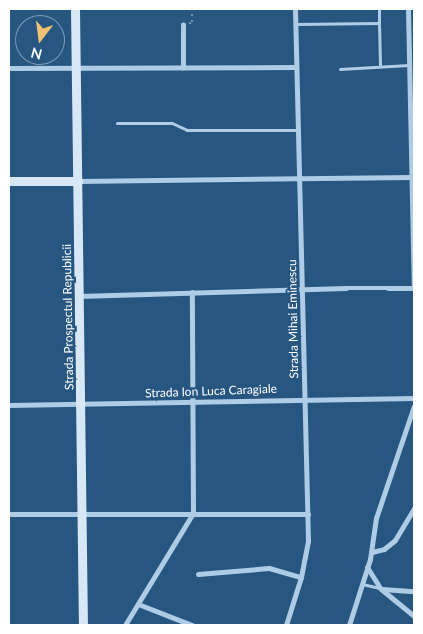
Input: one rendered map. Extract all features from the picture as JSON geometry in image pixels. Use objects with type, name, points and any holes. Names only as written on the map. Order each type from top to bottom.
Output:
[{"type":"main road","name":"Strada Prospectul Republicii","points":[[76,9],[82,404],[83,625]]},
{"type":"main road","points":[[9,181],[78,181]]},
{"type":"street","name":"Strada Mihai Eminescu","points":[[286,625],[301,577],[308,540],[308,514],[305,494],[303,290],[295,9]]},
{"type":"street","points":[[79,296],[414,286],[412,65],[408,9]]},
{"type":"street","points":[[183,25],[183,68]]},
{"type":"street","points":[[9,68],[296,67]]},
{"type":"street","points":[[78,181],[299,180],[413,177]]},
{"type":"street","points":[[125,625],[193,513],[192,292]]},
{"type":"street","name":"Strada Ion Luca Caragiale","points":[[9,404],[192,402],[305,398],[414,398]]},
{"type":"street","points":[[349,625],[360,583],[372,552],[376,518],[414,406]]},
{"type":"street","points":[[372,552],[384,549],[396,540],[414,508]]},
{"type":"street","points":[[9,514],[308,514]]},
{"type":"street","points":[[367,567],[381,589],[414,616]]},
{"type":"street","points":[[198,574],[269,568],[301,577]]},
{"type":"street","points":[[381,589],[414,591]]},
{"type":"street","points":[[138,604],[192,625]]},
{"type":"lane","points":[[379,9],[380,65]]},
{"type":"lane","points":[[296,24],[379,23]]},
{"type":"lane","points":[[340,69],[380,65],[412,65]]},
{"type":"lane","points":[[116,123],[172,123],[187,130],[298,130]]},
{"type":"lane","points":[[360,583],[381,589]]},
{"type":"path","points":[[183,25],[192,22],[192,9]]}]
